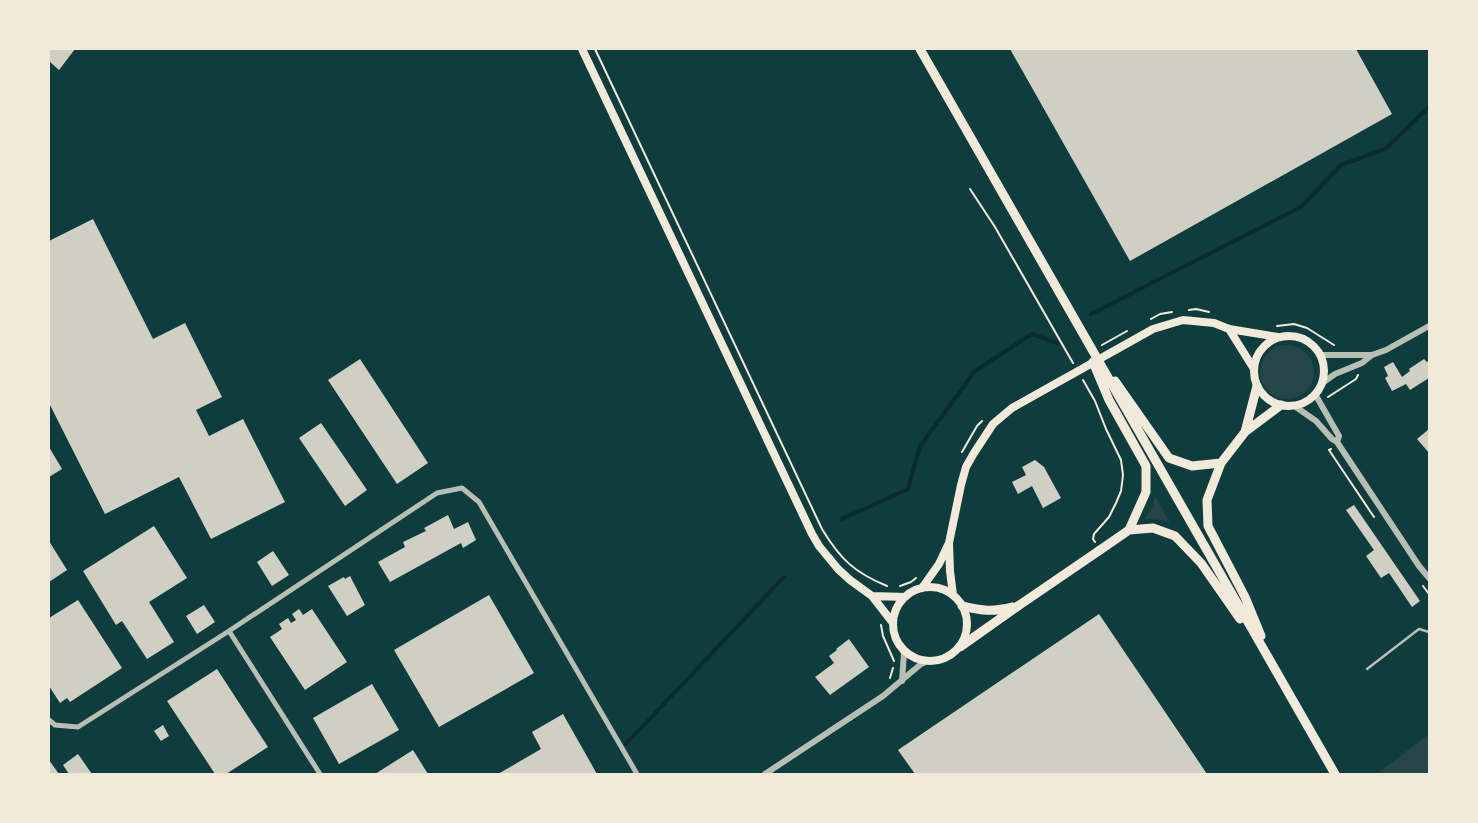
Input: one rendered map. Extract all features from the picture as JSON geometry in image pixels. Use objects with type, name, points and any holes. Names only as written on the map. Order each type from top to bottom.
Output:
[{"type":"main road","points":[[582,49],[812,534],[819,546],[838,569],[872,596],[893,623]]},
{"type":"main road","points":[[920,49],[1335,774]]},
{"type":"main road","points":[[922,588],[939,564],[949,543],[966,467],[994,424],[1012,408],[1153,329],[1183,320],[1214,323],[1228,329],[1278,338],[1292,336],[1306,340],[1316,349],[1320,356],[1324,370],[1321,384],[1315,394],[1305,402],[1293,406],[1275,403],[1265,396],[1257,386]]},
{"type":"main road","points":[[1080,329],[1169,458],[1192,466],[1220,463]]},
{"type":"main road","points":[[1080,329],[1109,400],[1146,466],[1146,492],[1129,530]]},
{"type":"main road","points":[[1228,329],[1254,370],[1257,386],[1246,432]]},
{"type":"main road","points":[[1254,370],[1257,356],[1261,350],[1266,344],[1278,338]]},
{"type":"main road","points":[[1274,668],[1245,597],[1208,526],[1207,500],[1220,463],[1246,432],[1281,405]]},
{"type":"main road","points":[[960,646],[964,640],[967,626],[965,612],[953,595],[935,588],[922,588],[905,597],[897,609],[893,623],[895,636],[898,642],[914,657],[935,661],[949,656],[960,646],[1129,530],[1153,528],[1175,536],[1201,563],[1274,668]]},
{"type":"main road","points":[[949,543],[953,595]]},
{"type":"main road","points":[[872,596],[905,597]]},
{"type":"main road","points":[[962,606],[982,611],[998,611],[1018,606]]},
{"type":"street","points":[[1320,356],[1372,355],[1386,350],[1429,326]]},
{"type":"street","points":[[1321,384],[1335,374],[1362,363],[1372,355]]},
{"type":"street","points":[[1315,394],[1338,436],[1337,442]]},
{"type":"street","points":[[1293,406],[1316,421],[1337,442],[1419,566],[1429,578]]},
{"type":"street","points":[[49,720],[55,726],[78,727],[229,632],[437,493],[462,488],[479,502],[637,774]]},
{"type":"street","points":[[229,632],[320,774]]},
{"type":"street","points":[[898,642],[904,653],[902,681]]},
{"type":"street","points":[[765,774],[883,696],[921,664],[928,661]]},
{"type":"lane","points":[[1367,669],[1419,630],[1429,632]]},
{"type":"path","points":[[595,49],[826,534],[837,551],[857,571],[867,578],[888,586]]},
{"type":"shaded area","points":[[1287,345],[1297,347],[1306,353],[1312,362],[1314,372],[1312,382],[1306,391],[1297,397],[1287,399],[1277,397],[1268,391],[1262,382],[1260,372],[1262,362],[1268,353],[1277,347]]},
{"type":"shaded area","points":[[1155,496],[1170,523],[1163,520],[1145,519],[1153,505]]},
{"type":"shaded area","points":[[1429,734],[1429,774],[1377,774]]},
{"type":"building","points":[[50,49],[75,49],[59,70],[49,61]]},
{"type":"building","points":[[1010,49],[1356,49],[1392,114],[1130,261]]},
{"type":"building","points":[[93,219],[153,339],[185,323],[222,397],[196,410],[209,436],[243,419],[285,502],[211,539],[179,477],[105,514],[49,403],[49,241]]},
{"type":"building","points":[[360,359],[428,463],[397,484],[328,380]]},
{"type":"building","points":[[1424,359],[1427,362],[1429,360],[1429,378],[1410,390],[1406,384],[1392,391],[1385,378],[1388,376],[1384,367],[1393,362],[1402,377],[1410,371],[1409,369]]},
{"type":"building","points":[[321,423],[367,490],[345,506],[299,438]]},
{"type":"building","points":[[1429,429],[1429,453],[1417,439]]},
{"type":"building","points":[[49,447],[62,469],[49,477]]},
{"type":"building","points":[[1035,460],[1044,467],[1061,498],[1043,508],[1032,486],[1018,494],[1012,482],[1026,475],[1022,467]]},
{"type":"building","points":[[1354,505],[1420,601],[1412,607],[1389,573],[1381,578],[1366,556],[1374,550],[1346,510]]},
{"type":"building","points":[[448,515],[454,529],[468,522],[476,540],[463,548],[461,543],[390,582],[378,562],[405,547],[403,542],[426,531],[424,528]]},
{"type":"building","points":[[154,526],[187,578],[149,602],[174,642],[147,659],[122,621],[116,625],[83,571]]},
{"type":"building","points":[[49,541],[67,570],[49,582]]},
{"type":"building","points":[[273,551],[289,575],[272,586],[257,562]]},
{"type":"building","points":[[350,576],[365,605],[347,616],[328,586],[344,577],[345,579]]},
{"type":"building","points":[[489,595],[534,673],[439,727],[394,650]]},
{"type":"building","points":[[78,600],[122,668],[70,702],[67,698],[60,703],[49,686],[49,618]]},
{"type":"building","points":[[204,605],[215,622],[197,634],[186,616]]},
{"type":"building","points":[[299,609],[303,615],[312,609],[347,662],[305,690],[270,637],[282,629],[279,624],[288,618],[291,623],[296,620],[292,614]]},
{"type":"building","points":[[1099,614],[1207,774],[915,774],[898,750]]},
{"type":"building","points":[[849,639],[869,667],[830,695],[815,677],[834,663],[829,656]]},
{"type":"building","points":[[217,669],[268,747],[226,774],[215,774],[167,701]]},
{"type":"building","points":[[372,684],[399,730],[339,764],[313,718]]},
{"type":"building","points":[[563,714],[597,774],[498,774],[541,749],[532,732]]},
{"type":"building","points":[[163,725],[169,736],[161,741],[154,731]]},
{"type":"building","points":[[413,750],[428,774],[375,774]]},
{"type":"building","points":[[78,754],[92,774],[69,774],[63,765]]},
{"type":"building","points":[[49,760],[59,774],[49,774]]},
{"type":"waterway","points":[[1091,314],[1301,207],[1341,165],[1385,149],[1429,107]]},
{"type":"waterway","points":[[842,519],[908,489],[920,446],[975,371],[1032,334],[1057,343]]},
{"type":"waterway","points":[[626,744],[784,577]]}]
